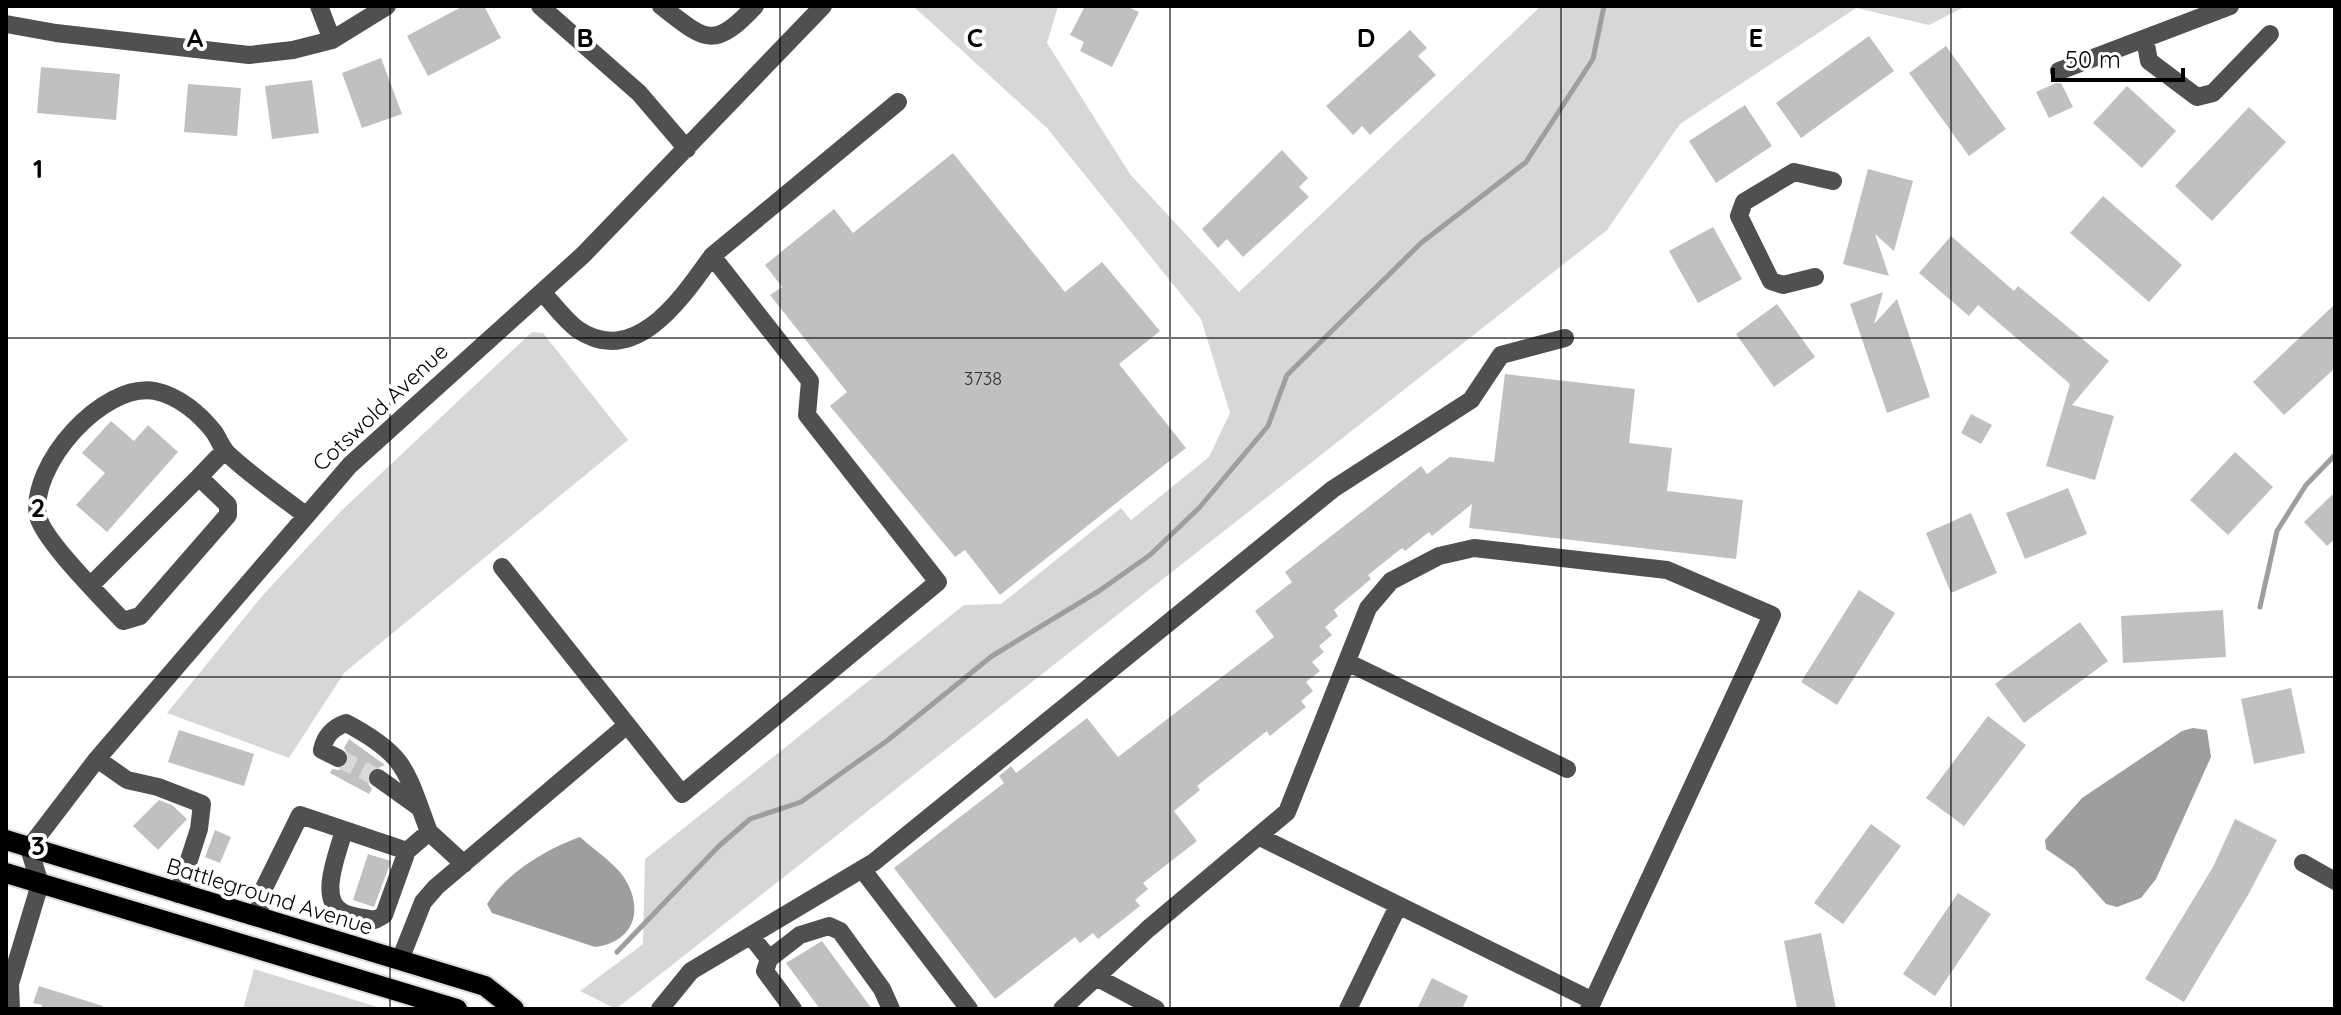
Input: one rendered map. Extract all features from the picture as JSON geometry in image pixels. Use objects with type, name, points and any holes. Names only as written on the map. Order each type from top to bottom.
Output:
[{"type":"main road","name":"Battleground Avenue","points":[[6,840],[485,986],[514,1009]]},
{"type":"main road","points":[[6,873],[457,1009]]},
{"type":"main road","points":[[341,974],[389,974],[395,971],[400,960]]},
{"type":"street","points":[[319,6],[332,40]]},
{"type":"street","points":[[6,24],[56,33],[249,55],[293,50],[332,40],[387,6]]},
{"type":"street","points":[[540,6],[639,93],[687,149]]},
{"type":"street","points":[[661,6],[700,37],[716,38],[734,28],[755,6]]},
{"type":"street","name":"Cotswold Avenue","points":[[29,848],[97,759],[304,514],[385,431],[543,293],[687,149],[823,6]]},
{"type":"street","points":[[2059,71],[2230,6]]},
{"type":"street","points":[[2145,39],[2149,61],[2197,97],[2213,93],[2270,34]]},
{"type":"street","points":[[543,293],[577,329],[604,342],[627,342],[676,306],[712,256],[898,102]]},
{"type":"street","points":[[1815,277],[1783,285],[1771,281],[1739,216],[1744,202],[1794,172],[1833,181]]},
{"type":"street","points":[[502,567],[682,794],[938,582],[807,415],[810,381],[712,256]]},
{"type":"street","points":[[660,1009],[691,971],[862,869],[1033,736],[1333,489],[1471,400],[1501,355],[1565,338]]},
{"type":"street","points":[[199,477],[228,505],[228,515],[140,616],[123,621],[50,537],[38,518],[38,483],[52,459],[82,425],[104,404],[125,395],[154,391],[187,404],[215,433],[224,451],[304,514]]},
{"type":"street","points":[[91,585],[224,451]]},
{"type":"street","points":[[1062,1009],[1287,812],[1368,608],[1391,581],[1439,556],[1474,548],[1667,570],[1772,615],[1591,1005],[1260,837]]},
{"type":"street","points":[[1347,662],[1567,769]]},
{"type":"street","points":[[338,758],[322,750],[324,739],[337,726],[346,723],[376,739],[403,763],[429,832],[464,864]]},
{"type":"street","points":[[400,960],[423,902],[627,725]]},
{"type":"street","points":[[97,759],[127,780],[158,787],[202,804],[202,821],[178,894]]},
{"type":"street","points":[[378,778],[420,808]]},
{"type":"street","points":[[258,917],[263,890],[300,815],[407,851]]},
{"type":"street","points":[[344,830],[329,892],[333,905],[342,912],[375,920],[384,915],[407,851],[429,832]]},
{"type":"street","points":[[11,1009],[11,962],[40,884],[29,848]]},
{"type":"street","points":[[2303,863],[2335,881]]},
{"type":"street","points":[[862,869],[969,1009]]},
{"type":"street","points":[[1348,1009],[1398,906]]},
{"type":"street","points":[[793,1009],[765,971],[769,959],[800,935],[829,926],[840,931],[882,989],[891,1009]]},
{"type":"street","points":[[751,936],[769,959]]},
{"type":"street","points":[[1096,977],[1156,1009]]},
{"type":"shaded area","points":[[913,6],[1058,6],[1047,43],[1130,174],[1239,292],[1541,6],[1966,6],[1929,25],[1856,8],[1680,124],[1607,230],[616,1009],[580,991],[643,944],[645,859],[964,605],[1001,604],[1121,508],[1131,520],[1209,457],[1230,413],[1201,319],[1047,128]]},
{"type":"shaded area","points":[[532,332],[543,333],[628,440],[344,673],[289,758],[167,713],[263,595],[341,511]]},
{"type":"shaded area","points":[[2193,728],[2207,730],[2211,757],[2156,879],[2141,898],[2117,907],[2106,904],[2075,869],[2046,849],[2045,840],[2082,798],[2182,731]]},
{"type":"shaded area","points":[[580,837],[614,866],[630,888],[634,900],[632,922],[619,938],[595,947],[492,913],[487,904],[516,872],[541,855]]},
{"type":"shaded area","points":[[254,969],[384,1009],[243,1009]]},
{"type":"building","points":[[463,6],[484,6],[501,38],[428,76],[407,36]]},
{"type":"building","points":[[1085,6],[1126,6],[1139,12],[1112,67],[1080,51],[1084,42],[1070,35]]},
{"type":"building","points":[[1410,30],[1427,48],[1418,56],[1436,75],[1370,135],[1362,126],[1353,135],[1326,106]]},
{"type":"building","points":[[1869,36],[1894,71],[1801,138],[1776,103]]},
{"type":"building","points":[[1946,46],[2006,129],[1969,156],[1909,73]]},
{"type":"building","points":[[381,58],[402,114],[362,128],[342,73]]},
{"type":"building","points":[[41,67],[120,74],[116,120],[37,113]]},
{"type":"building","points":[[312,80],[319,133],[272,139],[265,86]]},
{"type":"building","points":[[2061,83],[2073,107],[2049,118],[2036,92]]},
{"type":"building","points":[[188,84],[241,88],[237,136],[184,132]]},
{"type":"building","points":[[2127,86],[2176,131],[2142,168],[2093,123]]},
{"type":"building","points":[[1745,105],[1772,146],[1716,183],[1689,141]]},
{"type":"building","points":[[2249,107],[2286,142],[2212,221],[2175,186]]},
{"type":"building","points":[[1282,150],[1308,178],[1299,187],[1309,197],[1243,257],[1227,239],[1218,248],[1202,229]]},
{"type":"building","points":[[953,153],[1065,292],[1102,262],[1160,331],[1119,364],[1186,448],[1000,595],[965,550],[955,557],[830,406],[847,392],[770,295],[782,287],[765,265],[834,209],[853,233]]},
{"type":"building","points":[[1868,169],[1913,181],[1894,251],[1875,234],[1889,276],[1843,264]]},
{"type":"building","points":[[2103,196],[2182,265],[2149,302],[2070,233]]},
{"type":"building","points":[[1713,227],[1742,279],[1698,303],[1669,251]]},
{"type":"building","points":[[1951,236],[2014,291],[2018,286],[2109,361],[2072,405],[2114,416],[2095,480],[2046,466],[2070,384],[1978,305],[1969,316],[1919,273]]},
{"type":"building","points":[[1883,292],[1874,324],[1897,299],[1930,397],[1887,413],[1850,304]]},
{"type":"building","points":[[1777,304],[1815,357],[1774,387],[1736,334]]},
{"type":"building","points":[[2335,304],[2335,368],[2284,415],[2253,382]]},
{"type":"building","points":[[1505,374],[1635,389],[1629,443],[1672,448],[1667,491],[1743,500],[1736,559],[1469,528],[1472,504],[1432,536],[1429,532],[1405,551],[1402,548],[1368,575],[1371,579],[1334,610],[1338,616],[1325,627],[1332,635],[1319,646],[1324,652],[1312,662],[1320,671],[1306,682],[1313,691],[1301,701],[1306,707],[1270,736],[1267,731],[1197,786],[1200,790],[1174,811],[1197,841],[1143,883],[1148,889],[1135,900],[1140,906],[1098,939],[1093,933],[1080,943],[1075,937],[995,999],[894,868],[1004,783],[999,776],[1011,766],[1016,773],[1087,718],[1118,757],[1274,637],[1255,611],[1292,582],[1285,572],[1421,466],[1427,474],[1450,457],[1494,462]]},
{"type":"building","points":[[1971,414],[1992,425],[1981,444],[1961,433]]},
{"type":"building","points":[[111,421],[134,441],[148,425],[178,452],[107,532],[76,505],[105,473],[82,453]]},
{"type":"building","points":[[2235,452],[2273,487],[2228,535],[2190,500]]},
{"type":"building","points":[[2068,488],[2087,534],[2025,559],[2006,513]]},
{"type":"building","points":[[2335,492],[2335,539],[2327,546],[2304,522]]},
{"type":"building","points":[[1971,513],[1997,573],[1951,593],[1926,533]]},
{"type":"building","points":[[1859,590],[1895,613],[1837,705],[1801,682]]},
{"type":"building","points":[[2223,610],[2226,657],[2123,663],[2121,616]]},
{"type":"building","points":[[2080,622],[2108,661],[2024,723],[1995,684]]},
{"type":"building","points":[[2291,688],[2305,753],[2254,764],[2241,699]]},
{"type":"building","points":[[1988,716],[2026,745],[1964,826],[1926,798]]},
{"type":"building","points":[[179,730],[254,754],[244,786],[168,762]]},
{"type":"building","points":[[349,739],[385,765],[368,772],[367,782],[372,789],[369,794],[330,773],[332,769],[339,770],[348,764],[350,757],[344,748]]},
{"type":"building","points":[[159,800],[172,805],[187,819],[158,850],[133,826]]},
{"type":"building","points":[[2235,819],[2277,840],[2184,1002],[2145,979],[2213,867]]},
{"type":"building","points":[[1871,824],[1901,846],[1843,924],[1814,903]]},
{"type":"building","points":[[215,830],[231,837],[220,863],[205,857]]},
{"type":"building","points":[[368,854],[391,861],[374,907],[353,900]]},
{"type":"building","points":[[1958,893],[1991,914],[1935,996],[1903,974]]},
{"type":"building","points":[[1821,933],[1836,1009],[1797,1009],[1784,941]]},
{"type":"building","points":[[822,941],[872,1009],[820,1009],[786,963]]},
{"type":"building","points":[[1432,978],[1468,996],[1462,1009],[1417,1009]]},
{"type":"building","points":[[39,986],[103,1006],[102,1009],[41,1009],[42,1005],[33,1003]]},
{"type":"waterway","points":[[617,952],[719,846],[750,819],[801,802],[888,740],[992,656],[1099,591],[1150,555],[1199,508],[1268,426],[1287,375],[1421,243],[1526,162],[1593,59],[1604,6]]},
{"type":"waterway","points":[[2260,607],[2277,531],[2306,485],[2335,455]]},
{"type":"tunnel","points":[[338,758],[378,778]]}]
